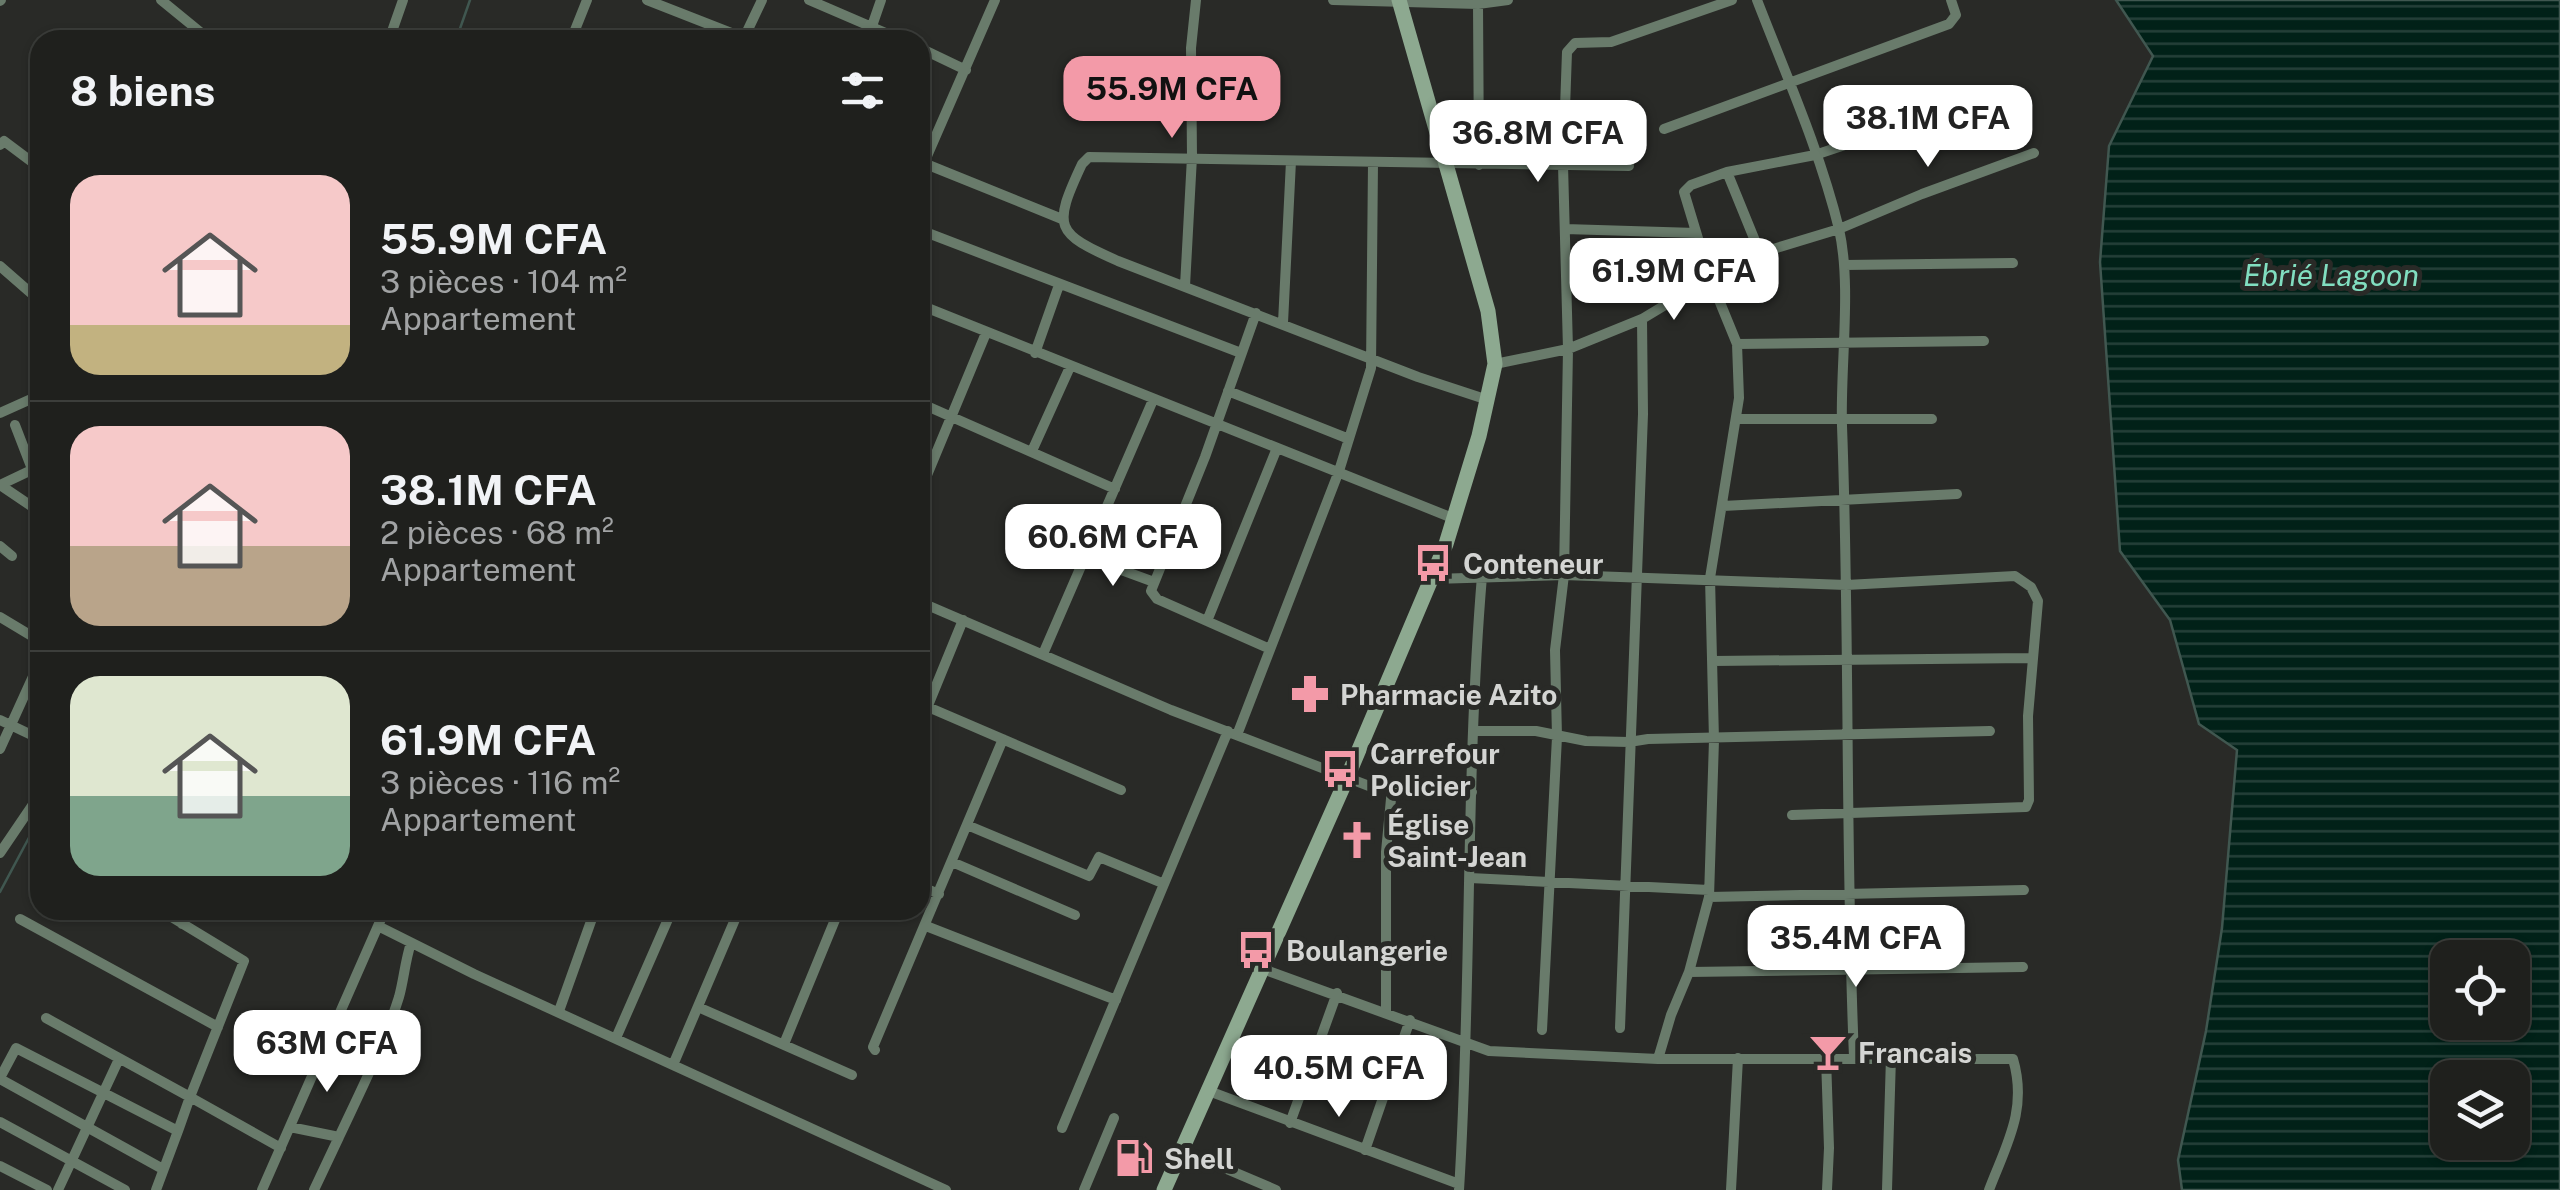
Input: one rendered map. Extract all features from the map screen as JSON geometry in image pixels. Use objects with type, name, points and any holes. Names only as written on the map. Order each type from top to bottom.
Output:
[{"type":"street","points":[[161,0],[198,30]]},
{"type":"street","points":[[392,30],[404,0]]},
{"type":"street","points":[[576,30],[588,0]]},
{"type":"street","points":[[647,0],[721,30]]},
{"type":"street","points":[[747,30],[762,0]]},
{"type":"street","points":[[809,0],[881,30]]},
{"type":"street","points":[[872,26],[881,0]]},
{"type":"street","points":[[930,145],[995,0]]},
{"type":"street","points":[[1185,286],[1192,157],[1191,48],[1196,0]]},
{"type":"street","points":[[1333,0],[1478,4],[1508,0]]},
{"type":"street","points":[[1164,1190],[1433,579],[1488,400],[1495,364],[1488,311],[1399,0]]},
{"type":"street","points":[[1542,1030],[1557,737],[1555,650],[1564,575],[1568,349],[1563,166],[1570,46],[1621,40],[1732,0]]},
{"type":"street","points":[[1758,0],[1816,155],[1838,229],[1844,265],[1847,894],[1854,1057]]},
{"type":"street","points":[[1664,129],[1949,24],[1956,14],[1951,0]]},
{"type":"street","points":[[1478,4],[1479,165]]},
{"type":"street","points":[[930,53],[966,70]]},
{"type":"street","points":[[1658,1059],[1690,972],[1709,893],[1714,740],[1710,578],[1727,458],[1737,420],[1738,344],[1710,278],[1686,188],[1728,172],[1816,155],[1942,112]]},
{"type":"street","points":[[0,145],[4,141],[30,159]]},
{"type":"street","points":[[1495,364],[1568,349],[1642,319],[1710,278],[1760,254],[1838,229],[2034,153]]},
{"type":"street","points":[[1488,400],[1185,286],[1071,238],[1063,229],[1062,219],[1078,173],[1088,156],[1629,166]]},
{"type":"street","points":[[1282,323],[1290,160]]},
{"type":"street","points":[[1062,1128],[1162,882],[1270,649],[1339,472],[1372,357],[1373,164]]},
{"type":"street","points":[[930,165],[1062,219]]},
{"type":"street","points":[[1728,172],[1760,254]]},
{"type":"street","points":[[1565,229],[1696,233]]},
{"type":"street","points":[[930,234],[1241,353]]},
{"type":"street","points":[[1844,265],[2013,263]]},
{"type":"street","points":[[0,266],[30,292]]},
{"type":"street","points":[[1035,353],[1060,284]]},
{"type":"street","points":[[930,309],[1454,518]]},
{"type":"street","points":[[1256,313],[1151,591],[1157,599],[1270,649]]},
{"type":"street","points":[[1620,1028],[1643,414],[1642,319]]},
{"type":"street","points":[[930,469],[986,333]]},
{"type":"street","points":[[1738,344],[1984,341]]},
{"type":"street","points":[[1032,451],[1070,367]]},
{"type":"street","points":[[1228,391],[1349,439]]},
{"type":"street","points":[[0,399],[5,410],[30,399]]},
{"type":"street","points":[[1043,654],[1153,400]]},
{"type":"street","points":[[930,406],[1115,489]]},
{"type":"street","points":[[1737,420],[1932,419]]},
{"type":"street","points":[[14,426],[30,457]]},
{"type":"street","points":[[1207,620],[1277,448]]},
{"type":"street","points":[[30,471],[0,485],[30,505]]},
{"type":"street","points":[[1723,506],[1956,494]]},
{"type":"street","points":[[0,546],[12,556]]},
{"type":"street","points":[[1086,557],[1154,582]]},
{"type":"street","points":[[1206,1090],[1459,1187],[1474,671],[1482,576]]},
{"type":"street","points":[[1433,579],[1635,576],[1846,585],[2015,576],[2031,587],[2038,600],[2031,658],[2026,808],[1792,815]]},
{"type":"street","points":[[930,606],[1232,733],[1370,786],[1472,792]]},
{"type":"street","points":[[0,617],[30,634]]},
{"type":"street","points":[[930,702],[963,620]]},
{"type":"street","points":[[1712,662],[2031,658]]},
{"type":"street","points":[[0,749],[30,684]]},
{"type":"street","points":[[930,708],[1121,790]]},
{"type":"street","points":[[0,720],[30,734]]},
{"type":"street","points":[[1475,731],[1536,731],[1557,737],[1629,742],[1648,738],[1714,740],[1990,732]]},
{"type":"street","points":[[930,916],[1003,739]]},
{"type":"street","points":[[1386,1011],[1386,852],[1392,788]]},
{"type":"street","points":[[0,853],[30,809]]},
{"type":"street","points":[[967,824],[1089,876],[1099,857],[1162,882]]},
{"type":"street","points":[[952,862],[1074,916]]},
{"type":"street","points":[[1470,878],[1709,893],[2024,890]]},
{"type":"street","points":[[930,890],[939,894]]},
{"type":"street","points":[[20,919],[218,1027]]},
{"type":"street","points":[[156,1190],[161,1168],[244,961],[176,920]]},
{"type":"street","points":[[182,924],[184,920]]},
{"type":"street","points":[[262,1190],[381,920]]},
{"type":"street","points":[[558,1011],[591,920]]},
{"type":"street","points":[[616,1038],[668,920]]},
{"type":"street","points":[[673,1064],[735,920]]},
{"type":"street","points":[[784,1044],[835,920]]},
{"type":"street","points":[[875,1050],[928,920]]},
{"type":"street","points":[[378,926],[946,1190]]},
{"type":"street","points":[[926,926],[1116,1000]]},
{"type":"street","points":[[314,1190],[388,1026],[411,943]]},
{"type":"street","points":[[1690,972],[2023,967]]},
{"type":"street","points":[[1260,968],[1503,1054],[1658,1059],[2013,1059],[2015,1126],[1989,1190]]},
{"type":"street","points":[[1290,1124],[1337,993]]},
{"type":"street","points":[[698,1007],[852,1074]]},
{"type":"street","points":[[46,1018],[281,1148]]},
{"type":"street","points":[[1365,1150],[1410,1020]]},
{"type":"street","points":[[161,1168],[0,1079],[16,1048],[178,1131]]},
{"type":"street","points":[[1887,1190],[1891,1057]]},
{"type":"street","points":[[58,1190],[119,1058]]},
{"type":"street","points":[[1731,1190],[1738,1058]]},
{"type":"street","points":[[1826,1058],[1830,1148],[1827,1190]]},
{"type":"street","points":[[1084,1190],[1114,1118]]},
{"type":"street","points":[[0,1122],[125,1190]]},
{"type":"street","points":[[290,1127],[339,1138]]},
{"type":"street","points":[[1182,1150],[1276,1190]]},
{"type":"street","points":[[0,1166],[46,1190]]},
{"type":"water","name":"Ébrié Lagoon","points":[[2116,0],[2560,0],[2560,1190],[2182,1190],[2178,1160],[2206,1031],[2222,928],[2237,750],[2199,724],[2170,620],[2120,551],[2100,262],[2109,146],[2153,56]]},
{"type":"waterway","points":[[460,30],[470,0]]},
{"type":"waterway","points":[[0,892],[30,836]]},
{"type":"place","name":"Conteneur","points":[[1433,563]]},
{"type":"place","name":"Pharmacie Azito","points":[[1310,694]]},
{"type":"place","name":"Carrefour Policier","points":[[1340,769]]},
{"type":"place","name":"Église Saint-Jean","points":[[1357,840]]},
{"type":"place","name":"Boulangerie","points":[[1256,950]]},
{"type":"place","name":"Francais","points":[[1828,1052]]},
{"type":"place","name":"Shell","points":[[1134,1158]]}]
